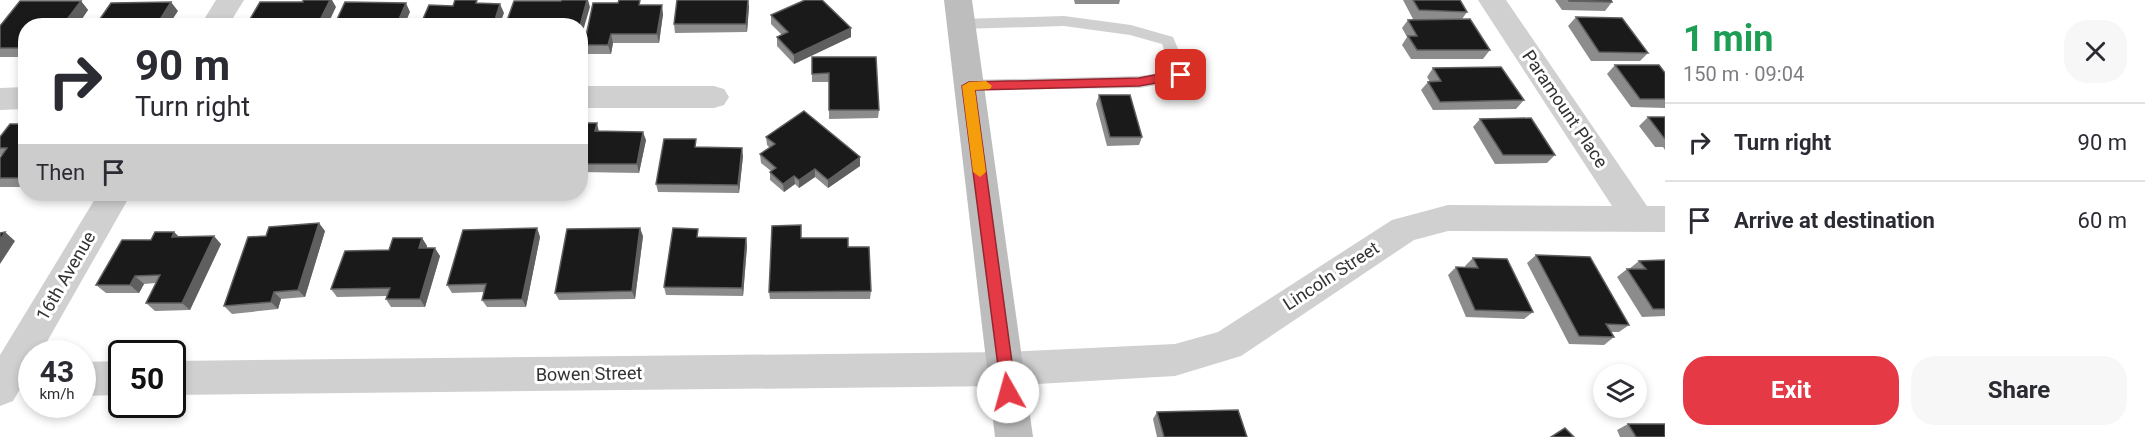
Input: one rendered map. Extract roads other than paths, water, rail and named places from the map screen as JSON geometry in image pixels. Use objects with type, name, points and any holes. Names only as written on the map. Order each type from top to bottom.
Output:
[{"type":"main road","points":[[959,12],[1014,437]]},
{"type":"street","points":[[219,18],[230,0]]},
{"type":"street","name":"Paramount Place","points":[[1492,0],[1652,219]]},
{"type":"street","points":[[588,97],[714,97]]},
{"type":"street","points":[[0,99],[18,98]]},
{"type":"street","name":"16th Avenue","points":[[9,382],[111,201]]},
{"type":"street","name":"Lincoln Street","points":[[1005,369],[1175,360],[1228,345],[1404,229],[1449,218],[1652,219]]},
{"type":"street","name":"Bowen Street","points":[[186,378],[1005,369]]},
{"type":"lane","points":[[959,12],[1064,21],[1131,30],[1168,41],[1181,75],[1139,82],[969,86]]}]
